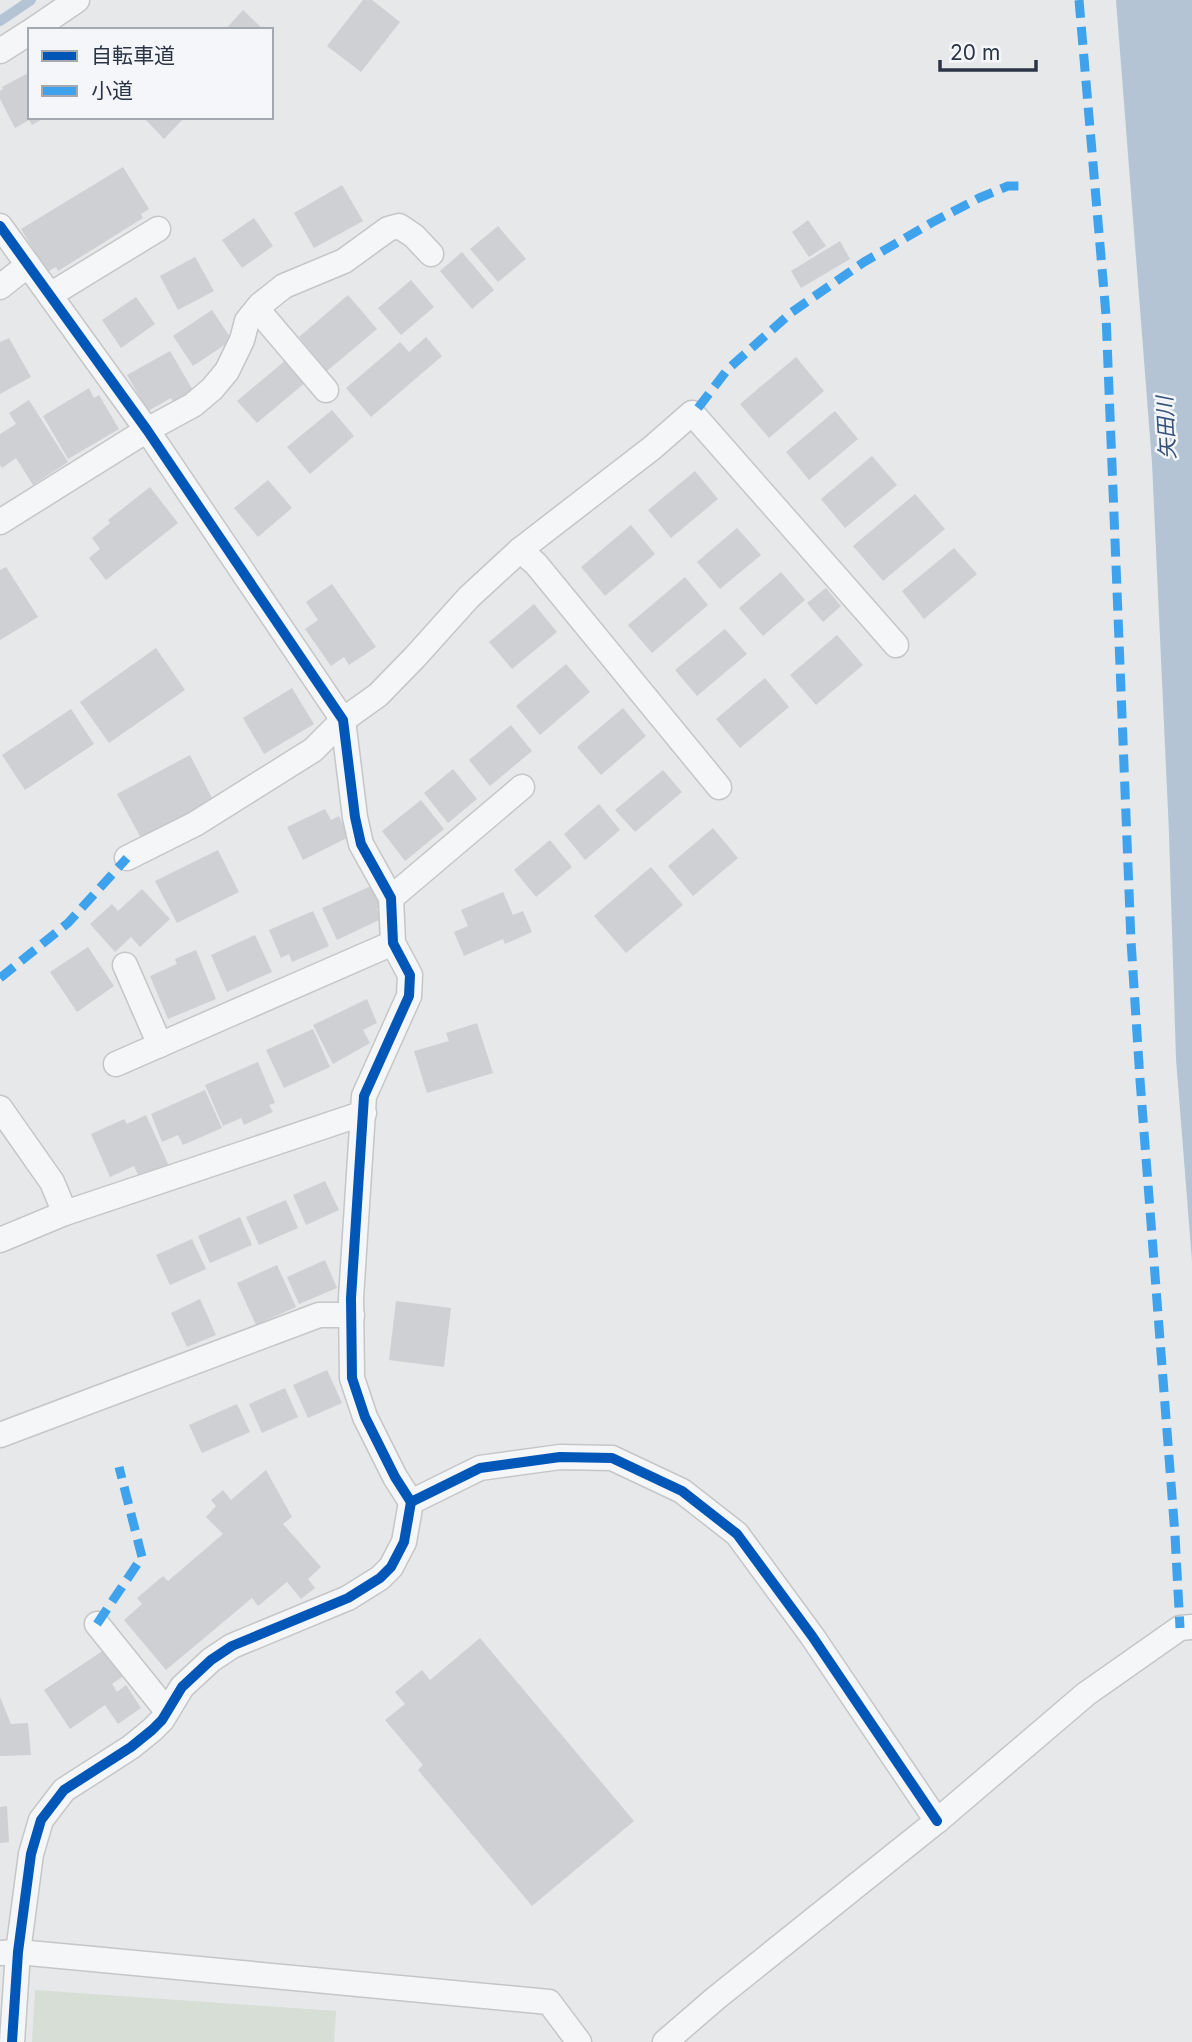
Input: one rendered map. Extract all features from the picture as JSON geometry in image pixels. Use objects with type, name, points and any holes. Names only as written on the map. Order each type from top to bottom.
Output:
[{"type":"street","points":[[35,28],[77,0]]},
{"type":"street","points":[[0,51],[28,33]]},
{"type":"street","points":[[0,226],[147,430],[343,720],[361,844],[391,898],[393,943],[410,975],[408,996],[365,1096],[352,1315],[352,1378],[365,1417],[395,1477],[411,1502],[404,1542],[391,1567],[380,1578],[348,1598],[232,1646],[211,1660],[182,1686],[152,1730],[64,1790],[41,1820],[30,1854],[9,1952],[12,2042]]},
{"type":"street","points":[[0,522],[192,405],[212,389],[227,371],[242,340],[247,321],[284,286],[344,261],[388,229],[399,226],[414,236],[431,254]]},
{"type":"street","points":[[50,295],[158,229]]},
{"type":"street","points":[[0,287],[29,265]]},
{"type":"street","points":[[257,309],[326,390]]},
{"type":"street","points":[[127,858],[195,824],[313,750],[343,720],[378,695],[469,597],[520,550],[652,449],[692,413],[896,645]]},
{"type":"street","points":[[520,550],[536,564],[719,787]]},
{"type":"street","points":[[391,898],[522,788]]},
{"type":"street","points":[[116,1064],[393,943]]},
{"type":"street","points":[[125,965],[160,1045]]},
{"type":"street","points":[[0,1108],[52,1182],[65,1213]]},
{"type":"street","points":[[0,1240],[65,1213],[363,1113]]},
{"type":"street","points":[[0,1434],[318,1315],[352,1315]]},
{"type":"street","points":[[411,1502],[480,1468],[560,1457],[612,1458],[682,1492],[737,1534],[813,1636],[937,1821]]},
{"type":"street","points":[[97,1624],[167,1711]]},
{"type":"street","points":[[665,2042],[937,1821],[1086,1694],[1180,1628],[1192,1627]]},
{"type":"street","points":[[9,1952],[549,2001],[579,2042]]},
{"type":"shaded area","points":[[35,1990],[336,2011],[334,2042],[32,2042]]},
{"type":"water","name":"矢田川","points":[[1116,0],[1192,0],[1192,1261],[1176,1059],[1152,463]]},
{"type":"building","points":[[363,0],[372,0],[400,22],[361,72],[327,46]]},
{"type":"building","points":[[243,10],[262,28],[227,28]]},
{"type":"building","points":[[28,73],[28,119],[42,119],[32,125],[29,120],[15,128],[0,99],[2,87]]},
{"type":"building","points":[[145,119],[183,119],[164,139]]},
{"type":"building","points":[[123,167],[149,209],[141,214],[143,218],[58,271],[56,267],[47,272],[21,229]]},
{"type":"building","points":[[342,185],[363,221],[314,248],[294,213]]},
{"type":"building","points":[[254,218],[273,246],[242,268],[222,240]]},
{"type":"building","points":[[808,220],[826,246],[809,257],[792,232]]},
{"type":"building","points":[[498,226],[526,259],[498,282],[470,249]]},
{"type":"building","points":[[840,241],[850,259],[801,288],[791,271]]},
{"type":"building","points":[[462,252],[494,290],[472,309],[440,271]]},
{"type":"building","points":[[195,257],[214,291],[178,310],[160,276]]},
{"type":"building","points":[[411,280],[434,307],[401,335],[378,308]]},
{"type":"building","points":[[348,295],[377,329],[327,371],[299,337]]},
{"type":"building","points":[[136,297],[155,324],[121,348],[102,320]]},
{"type":"building","points":[[212,310],[232,340],[193,366],[173,336]]},
{"type":"building","points":[[426,337],[442,356],[371,417],[346,388],[400,342],[409,352]]},
{"type":"building","points":[[9,338],[31,377],[0,394],[0,342]]},
{"type":"building","points":[[170,351],[194,392],[174,404],[171,398],[148,411],[127,375]]},
{"type":"building","points":[[796,357],[824,391],[769,438],[740,404]]},
{"type":"building","points":[[287,359],[306,382],[257,423],[237,401]]},
{"type":"building","points":[[89,388],[94,398],[99,395],[119,429],[68,459],[43,416]]},
{"type":"building","points":[[29,400],[68,462],[33,485],[16,458],[2,468],[0,465],[0,434],[16,424],[9,413]]},
{"type":"building","points":[[332,410],[354,436],[310,474],[287,447]]},
{"type":"building","points":[[835,411],[858,439],[809,480],[786,452]]},
{"type":"building","points":[[872,456],[897,485],[845,528],[821,499]]},
{"type":"building","points":[[695,471],[718,499],[671,538],[648,510]]},
{"type":"building","points":[[268,480],[292,508],[258,537],[234,508]]},
{"type":"building","points":[[150,487],[178,523],[106,580],[89,558],[100,549],[92,538],[110,523],[108,520]]},
{"type":"building","points":[[915,494],[945,529],[883,581],[853,546]]},
{"type":"building","points":[[631,525],[655,554],[605,596],[581,567]]},
{"type":"building","points":[[737,528],[761,555],[720,589],[697,562]]},
{"type":"building","points":[[954,548],[977,574],[924,619],[902,591]]},
{"type":"building","points":[[6,567],[38,617],[0,640],[0,570]]},
{"type":"building","points":[[781,572],[805,600],[763,636],[739,608]]},
{"type":"building","points":[[685,577],[708,605],[652,653],[628,625]]},
{"type":"building","points":[[332,584],[376,647],[349,665],[344,657],[331,666],[305,629],[318,620],[306,602]]},
{"type":"building","points":[[826,588],[841,606],[823,622],[807,603]]},
{"type":"building","points":[[534,604],[557,632],[512,669],[489,642]]},
{"type":"building","points":[[725,629],[747,654],[697,696],[675,670]]},
{"type":"building","points":[[837,635],[863,665],[816,705],[790,675]]},
{"type":"building","points":[[156,648],[185,690],[109,743],[80,702]]},
{"type":"building","points":[[566,664],[590,692],[540,735],[516,706]]},
{"type":"building","points":[[765,678],[789,707],[740,748],[716,719]]},
{"type":"building","points":[[292,688],[314,724],[264,754],[243,718]]},
{"type":"building","points":[[623,708],[646,736],[601,775],[577,747]]},
{"type":"building","points":[[71,709],[94,744],[25,790],[2,755]]},
{"type":"building","points":[[511,725],[532,751],[490,786],[469,760]]},
{"type":"building","points":[[190,755],[213,800],[141,838],[117,794]]},
{"type":"building","points":[[453,769],[477,799],[448,823],[424,793]]},
{"type":"building","points":[[663,770],[682,792],[635,832],[615,810]]},
{"type":"building","points":[[421,800],[444,829],[405,861],[382,831]]},
{"type":"building","points":[[599,804],[620,830],[585,860],[564,834]]},
{"type":"building","points":[[325,809],[331,820],[339,816],[349,837],[303,860],[287,827]]},
{"type":"building","points":[[713,828],[738,858],[693,896],[668,866]]},
{"type":"building","points":[[550,840],[572,867],[536,897],[514,870]]},
{"type":"building","points":[[218,850],[239,892],[177,923],[155,881]]},
{"type":"building","points":[[651,867],[683,905],[626,953],[594,916]]},
{"type":"building","points":[[371,886],[380,907],[377,909],[381,919],[337,940],[322,908]]},
{"type":"building","points":[[142,889],[170,919],[140,947],[131,937],[115,952],[90,924],[112,904],[118,911]]},
{"type":"building","points":[[503,892],[513,915],[523,911],[532,932],[505,944],[503,939],[464,956],[454,932],[468,926],[461,910]]},
{"type":"building","points":[[313,911],[329,946],[292,962],[289,954],[281,958],[269,930]]},
{"type":"building","points":[[255,935],[272,972],[227,992],[211,955]]},
{"type":"building","points":[[88,947],[114,986],[77,1012],[50,972]]},
{"type":"building","points":[[196,950],[216,999],[168,1019],[150,976],[177,964],[175,959]]},
{"type":"building","points":[[367,999],[377,1023],[363,1030],[370,1043],[333,1064],[313,1025]]},
{"type":"building","points":[[477,1023],[493,1073],[427,1093],[414,1051],[449,1041],[446,1033]]},
{"type":"building","points":[[313,1029],[330,1067],[284,1088],[266,1050]]},
{"type":"building","points":[[258,1062],[275,1103],[269,1105],[273,1112],[244,1125],[241,1118],[223,1126],[205,1085]]},
{"type":"building","points":[[205,1090],[222,1128],[183,1145],[178,1135],[162,1142],[151,1114]]},
{"type":"building","points":[[146,1115],[169,1166],[140,1179],[134,1166],[110,1177],[91,1134],[124,1119],[127,1124]]},
{"type":"building","points":[[325,1181],[339,1210],[306,1225],[293,1195]]},
{"type":"building","points":[[286,1200],[298,1228],[259,1245],[246,1217]]},
{"type":"building","points":[[240,1217],[252,1245],[210,1263],[198,1236]]},
{"type":"building","points":[[192,1239],[206,1269],[170,1285],[156,1255]]},
{"type":"building","points":[[325,1260],[337,1288],[299,1304],[287,1277]]},
{"type":"building","points":[[277,1265],[296,1307],[256,1325],[237,1283]]},
{"type":"building","points":[[200,1299],[216,1335],[187,1347],[171,1313]]},
{"type":"building","points":[[396,1301],[451,1308],[444,1367],[389,1360]]},
{"type":"building","points":[[327,1370],[342,1403],[308,1418],[293,1385]]},
{"type":"building","points":[[285,1388],[298,1417],[262,1433],[249,1404]]},
{"type":"building","points":[[237,1404],[250,1432],[202,1453],[189,1425]]},
{"type":"building","points":[[266,1470],[292,1517],[283,1524],[321,1567],[308,1579],[315,1588],[301,1599],[287,1582],[258,1606],[252,1598],[166,1670],[124,1620],[142,1604],[137,1598],[163,1576],[168,1581],[223,1534],[206,1517],[216,1506],[211,1500],[223,1490],[231,1500]]},
{"type":"building","points":[[480,1638],[634,1821],[532,1906],[418,1770],[423,1765],[385,1720],[405,1704],[395,1692],[422,1670],[430,1680]]},
{"type":"building","points":[[104,1650],[122,1677],[112,1684],[117,1692],[126,1685],[141,1708],[118,1724],[105,1705],[70,1729],[44,1690]]},
{"type":"building","points":[[0,1697],[11,1724],[28,1723],[31,1755],[0,1756]]},
{"type":"building","points":[[7,1806],[9,1842],[0,1843],[0,1807]]},
{"type":"waterway","points":[[0,21],[31,0]]},
{"type":"marked path","points":[[1079,0],[1106,315],[1131,941],[1180,1628]]},
{"type":"marked path","points":[[698,408],[728,369],[792,312],[864,262],[979,198],[1008,186],[1026,186]]},
{"type":"marked path","points":[[0,978],[68,923],[127,858]]},
{"type":"marked path","points":[[97,1624],[142,1557],[119,1467]]},
{"type":"cycle path","points":[[0,226],[147,430],[343,720],[361,844],[391,898],[393,943],[410,975],[409,996],[364,1096],[351,1298],[352,1378],[365,1417],[395,1477],[411,1502]]},
{"type":"cycle path","points":[[12,2042],[18,1952],[31,1854],[41,1820],[64,1790],[131,1747],[152,1730],[162,1720],[182,1687],[211,1660],[232,1646],[348,1598],[380,1578],[391,1567],[404,1542],[411,1502],[480,1468],[560,1457],[612,1458],[682,1491],[737,1534],[812,1636],[937,1821]]}]
